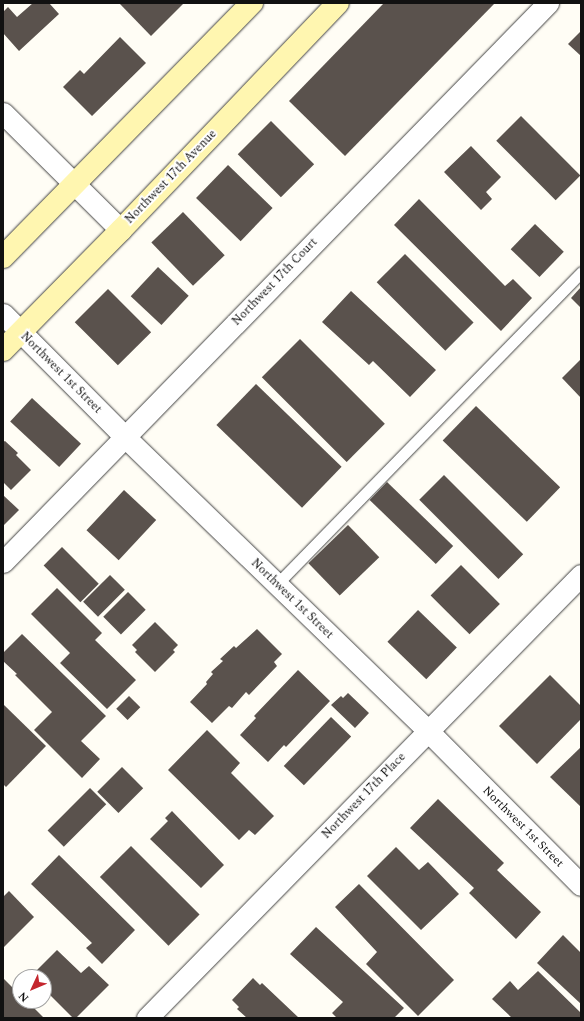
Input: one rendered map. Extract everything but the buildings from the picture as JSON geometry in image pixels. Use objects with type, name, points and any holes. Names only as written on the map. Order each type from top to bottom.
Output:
[{"type":"main road","points":[[3,257],[252,3]]},
{"type":"main road","name":"Northwest 17th Avenue","points":[[3,350],[121,230],[338,3]]},
{"type":"street","name":"Northwest 17th Court","points":[[3,562],[548,3]]},
{"type":"street","points":[[3,113],[121,230]]},
{"type":"street","name":"Northwest 1st Street","points":[[3,314],[125,437],[428,731],[581,885]]},
{"type":"street","name":"Northwest 17th Place","points":[[147,1018],[581,575]]},
{"type":"lane","points":[[277,584],[581,272]]}]
